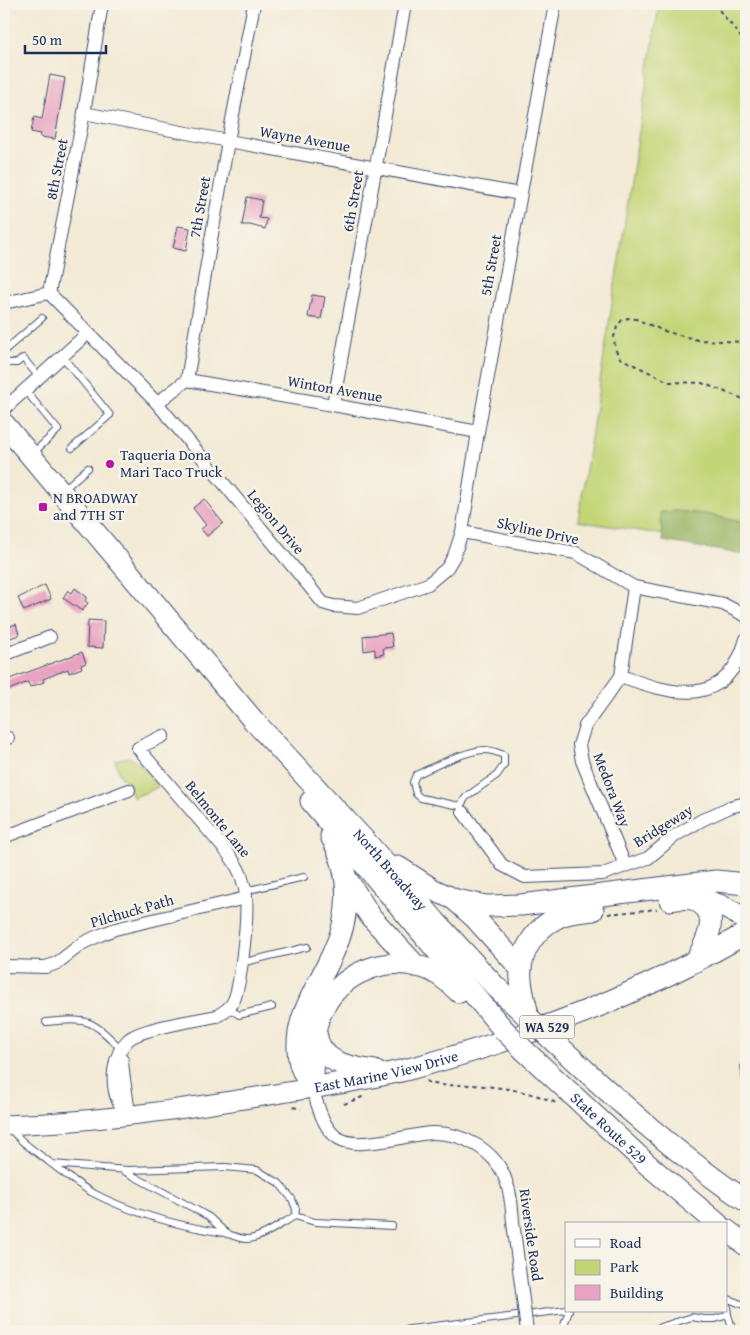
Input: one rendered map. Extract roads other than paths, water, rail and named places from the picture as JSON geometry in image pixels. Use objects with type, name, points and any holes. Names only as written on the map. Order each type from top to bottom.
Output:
[{"type":"main road","name":"North Broadway","points":[[4,424],[253,720],[368,844],[495,986],[529,1018]]},
{"type":"main road","name":"North Broadway","points":[[253,720],[303,792],[503,1029]]},
{"type":"main road","points":[[303,792],[339,854],[345,876],[347,903],[340,939],[305,1010],[298,1035],[300,1064],[312,1088]]},
{"type":"main road","points":[[368,844],[420,882],[456,900],[478,905],[508,906],[716,881],[746,884]]},
{"type":"main road","points":[[345,876],[372,917],[416,966]]},
{"type":"main road","points":[[716,881],[734,885],[746,896]]},
{"type":"main road","points":[[688,897],[698,901],[703,906],[710,921],[709,937],[696,961]]},
{"type":"main road","name":"WA 529","points":[[529,1018],[521,969],[524,955],[532,939],[542,928],[556,918],[573,912],[688,897],[714,902],[746,920]]},
{"type":"main road","points":[[456,900],[521,969]]},
{"type":"main road","name":"East Marine View Drive","points":[[6,1125],[50,1124],[177,1111],[390,1073],[527,1034],[606,1004],[696,961],[746,933]]},
{"type":"main road","name":"WA 529","points":[[390,1073],[334,1062],[322,1050],[317,1040],[316,1028],[328,998],[344,982],[356,974],[388,964],[416,966],[432,971],[449,982],[475,1007],[503,1029]]},
{"type":"main road","name":"State Route 529","points":[[529,1018],[619,1102],[680,1152],[741,1197]]},
{"type":"main road","points":[[312,1088],[316,1028]]},
{"type":"main road","name":"State Route 529","points":[[503,1029],[647,1164],[716,1222]]},
{"type":"main road","points":[[728,1232],[746,1245]]},
{"type":"street","name":"8th Street","points":[[49,294],[84,113],[102,4]]},
{"type":"street","name":"7th Street","points":[[187,380],[228,141],[254,4]]},
{"type":"street","name":"6th Street","points":[[333,405],[405,4]]},
{"type":"street","name":"5th Street","points":[[462,532],[520,194],[556,4]]},
{"type":"street","name":"Wayne Avenue","points":[[84,113],[520,194]]},
{"type":"street","points":[[4,303],[49,294]]},
{"type":"street","name":"Legion Drive","points":[[49,294],[157,403],[323,603],[333,606],[358,608],[428,584],[447,568],[454,556],[462,532]]},
{"type":"street","points":[[4,409],[88,333]]},
{"type":"street","points":[[157,403],[187,380]]},
{"type":"street","name":"Winton Avenue","points":[[187,380],[478,432]]},
{"type":"street","name":"Skyline Drive","points":[[462,532],[576,553],[634,587],[723,604],[746,616]]},
{"type":"street","name":"Medora Way","points":[[625,865],[582,761],[579,745],[585,726],[621,676],[634,587]]},
{"type":"street","points":[[4,655],[50,637]]},
{"type":"street","points":[[621,676],[647,685],[690,692],[709,689],[728,677],[743,650],[746,639]]},
{"type":"street","name":"Belmonte Lane","points":[[163,736],[138,748],[227,852],[243,880],[246,895],[246,926],[238,989],[228,1008]]},
{"type":"street","points":[[4,837],[129,790]]},
{"type":"street","name":"Bridgeway","points":[[462,809],[502,865],[525,877],[603,874],[648,858],[676,835],[702,820],[746,803]]},
{"type":"street","name":"Pilchuck Path","points":[[4,966],[46,967],[57,963],[83,943],[100,934],[246,895]]},
{"type":"street","points":[[129,1117],[128,1098],[123,1080],[122,1050],[128,1040],[142,1032],[217,1016],[228,1008]]},
{"type":"street","name":"Riverside Road","points":[[312,1088],[322,1117],[330,1131],[338,1138],[364,1144],[432,1133],[452,1135],[472,1142],[488,1152],[497,1162],[506,1179],[527,1331]]},
{"type":"lane","points":[[4,351],[42,318]]},
{"type":"lane","points":[[62,356],[110,415],[72,448]]},
{"type":"lane","points":[[4,359],[8,363],[13,364],[23,358],[39,376]]},
{"type":"lane","points":[[25,390],[58,430],[30,455]]},
{"type":"lane","points":[[61,492],[88,468]]},
{"type":"lane","points":[[484,750],[504,755],[504,764],[497,775],[466,797],[462,809],[421,798],[416,794],[414,788],[413,782],[416,775],[462,756],[484,750]]},
{"type":"lane","points":[[246,895],[304,876]]},
{"type":"lane","points":[[241,963],[307,947]]},
{"type":"lane","points":[[228,1008],[238,1015],[272,1007]]},
{"type":"lane","points":[[46,1022],[74,1019],[86,1021],[100,1028],[122,1050]]},
{"type":"lane","points":[[746,1061],[744,1065],[746,1080]]},
{"type":"lane","points":[[6,1125],[52,1164],[90,1191],[134,1211],[193,1229],[248,1239],[257,1237],[294,1216],[296,1209],[292,1199],[280,1183],[257,1170],[225,1167],[122,1170],[52,1164]]},
{"type":"lane","points":[[122,1170],[209,1217],[227,1234]]},
{"type":"lane","points":[[294,1216],[315,1222],[392,1226]]},
{"type":"lane","points":[[728,1299],[746,1306]]},
{"type":"lane","points":[[394,1331],[565,1310]]},
{"type":"lane","points":[[562,1331],[567,1312]]},
{"type":"lane","points":[[728,1312],[733,1331]]},
{"type":"lane","points":[[648,1331],[692,1317],[704,1320],[728,1315]]},
{"type":"place","name":"Taqueria Dona Mari Taco Truck","points":[[110,464]]},
{"type":"place","name":"N BROADWAY and 7TH ST","points":[[43,507]]}]
